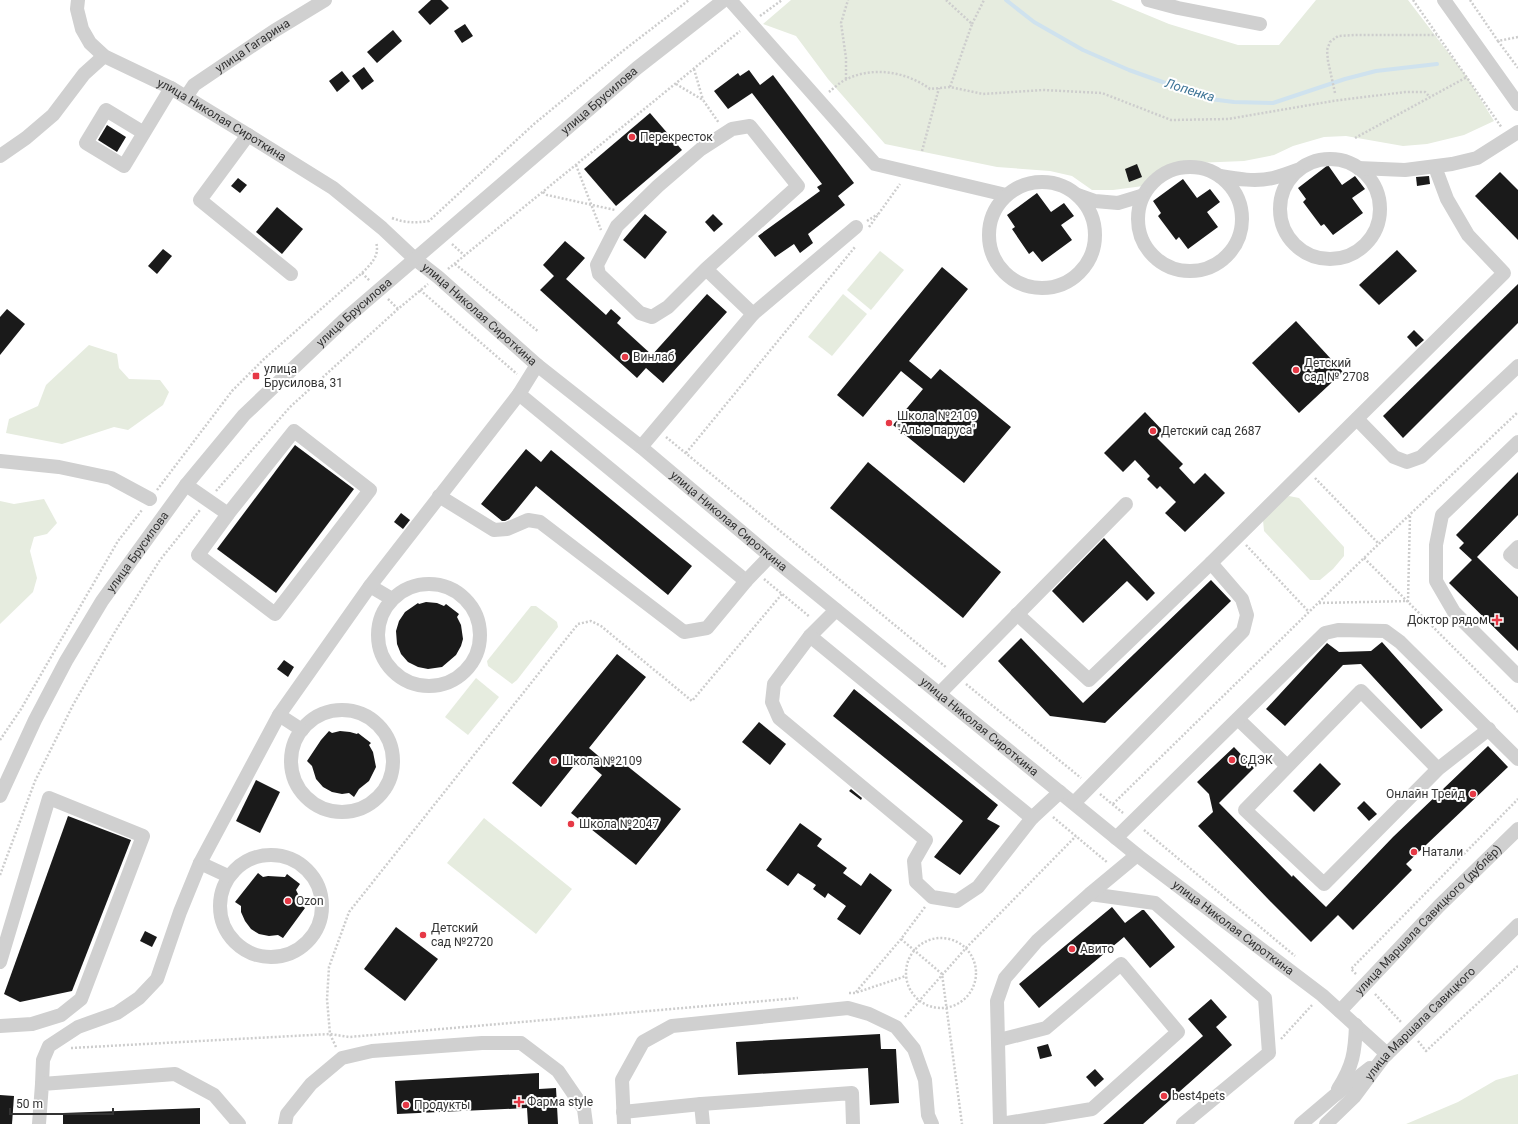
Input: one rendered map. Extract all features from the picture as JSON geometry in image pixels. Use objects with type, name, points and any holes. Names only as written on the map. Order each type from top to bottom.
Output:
[{"type":"street","name":"улица Николая Сироткина","points":[[78,0],[77,9],[82,29],[90,43],[104,56],[171,88],[248,134],[333,188],[382,228],[415,259],[438,277],[537,365],[641,447],[836,610],[940,693],[1137,855],[1322,995],[1356,1025],[1385,1056]]},
{"type":"street","name":"улица Гагарина","points":[[186,97],[194,85],[274,31],[325,0]]},
{"type":"street","name":"улица Брусилова","points":[[0,796],[35,720],[66,661],[102,601],[186,485],[244,415],[344,320],[637,68],[724,0]]},
{"type":"street","points":[[730,0],[875,164],[1006,195]]},
{"type":"street","points":[[1148,0],[1178,8],[1260,24]]},
{"type":"street","points":[[1444,0],[1518,104]]},
{"type":"street","points":[[0,156],[26,138],[53,116],[84,74],[104,56]]},
{"type":"street","points":[[144,133],[171,88]]},
{"type":"street","points":[[750,126],[798,186],[706,269],[668,307],[652,318],[640,312],[599,274],[597,265],[617,226],[629,214],[701,149],[732,129],[750,126]]},
{"type":"street","points":[[248,134],[200,200],[291,274]]},
{"type":"street","points":[[1358,168],[1405,170],[1435,167],[1477,158],[1513,135]]},
{"type":"street","points":[[1078,195],[1090,212],[1095,230],[1094,248],[1086,264],[1074,278],[1058,286],[1040,289],[1022,285],[1007,276],[995,262],[989,245],[989,227],[995,210],[1006,195],[1023,185],[1043,182],[1056,184],[1078,195],[1095,201],[1118,203],[1141,196],[1157,178],[1172,170],[1188,166],[1205,169],[1220,176],[1240,180],[1273,178],[1299,169],[1313,162],[1328,159],[1344,161],[1358,168],[1369,179],[1377,192],[1380,208],[1377,223],[1371,238],[1360,249],[1346,256],[1331,259],[1315,257],[1301,250],[1290,239],[1282,226],[1280,210],[1282,195],[1288,181],[1299,169]]},
{"type":"street","points":[[1017,614],[1089,680],[1211,563],[1504,273],[1468,235],[1447,199],[1435,167]]},
{"type":"street","points":[[1141,196],[1137,222],[1140,238],[1148,252],[1160,263],[1175,270],[1192,272],[1208,269],[1222,261],[1233,249],[1240,234],[1242,218],[1240,202],[1232,187],[1220,176]]},
{"type":"street","points":[[641,447],[753,314],[862,228]]},
{"type":"street","points":[[706,269],[753,314]]},
{"type":"street","points":[[39,1124],[43,1060],[49,1046],[78,1027],[117,1014],[139,998],[157,979],[180,912],[200,864],[279,715],[370,586],[519,394],[537,365]]},
{"type":"street","points":[[1357,419],[1394,457],[1406,462],[1421,457],[1518,366]]},
{"type":"street","points":[[519,394],[751,576]]},
{"type":"street","points":[[294,431],[370,490],[275,614],[198,555],[228,514],[294,431]]},
{"type":"street","points":[[1518,442],[1442,515],[1436,546],[1436,581],[1454,612],[1518,676]]},
{"type":"street","points":[[0,461],[59,467],[111,478],[150,499]]},
{"type":"street","points":[[186,485],[228,514]]},
{"type":"street","points":[[439,496],[494,530],[508,529],[528,520],[540,522],[684,632],[707,628],[770,556]]},
{"type":"street","points":[[940,693],[1126,504]]},
{"type":"street","points":[[1518,547],[1510,555],[1518,562]]},
{"type":"street","points":[[1074,803],[1243,631],[1247,615],[1242,598],[1211,563]]},
{"type":"street","points":[[421,584],[438,584],[453,589],[466,599],[476,613],[480,628],[480,645],[474,660],[463,673],[448,683],[431,686],[414,684],[398,676],[386,664],[379,648],[377,630],[382,613],[392,598],[405,589],[421,584]]},
{"type":"street","points":[[370,586],[392,598]]},
{"type":"street","points":[[836,610],[810,636],[774,684],[772,702],[779,718],[926,840],[914,861],[916,882],[932,897],[957,901],[978,887],[1032,818],[1060,792]]},
{"type":"street","points":[[1116,838],[1325,633],[1338,630],[1385,631],[1400,642],[1518,759]]},
{"type":"street","points":[[810,636],[1032,818]]},
{"type":"street","points":[[1438,769],[1361,691],[1245,810],[1324,884],[1438,769],[1488,729]]},
{"type":"street","points":[[335,710],[351,710],[367,716],[380,725],[389,739],[394,755],[393,771],[388,787],[377,799],[362,809],[345,813],[327,810],[312,803],[300,790],[292,774],[291,756],[296,739],[302,730],[319,715],[335,710]]},
{"type":"street","points":[[279,715],[302,730]]},
{"type":"street","points":[[1238,719],[1287,766]]},
{"type":"street","points":[[0,962],[49,798],[143,836],[81,999],[62,1015],[32,1024],[0,1026]]},
{"type":"street","name":"улица Маршала Савицкого (дублёр)","points":[[1340,1011],[1439,906],[1518,830]]},
{"type":"street","points":[[274,854],[290,858],[305,868],[316,881],[322,898],[322,915],[316,931],[305,944],[291,954],[275,958],[259,956],[243,950],[231,939],[222,924],[219,908],[221,892],[228,876],[240,864],[256,856],[274,854]]},
{"type":"street","points":[[999,1040],[1046,1028],[1121,964],[1178,1032],[1092,1109],[1000,1124],[997,1001],[1005,978],[1037,941],[1137,855]]},
{"type":"street","points":[[200,864],[228,876]]},
{"type":"street","points":[[1090,894],[1155,903],[1265,998],[1269,1053],[1183,1124]]},
{"type":"street","name":"улица Маршала Савицкого","points":[[1326,1124],[1354,1097],[1385,1056],[1518,925]]},
{"type":"street","points":[[853,1124],[852,1093],[702,1104],[624,1118],[622,1080],[643,1042],[672,1026],[848,1008],[869,1014],[896,1027],[914,1049],[925,1080],[928,1115],[932,1124]]},
{"type":"street","points":[[1334,1096],[1345,1078],[1353,1060],[1356,1025]]},
{"type":"street","points":[[285,1124],[286,1114],[311,1084],[342,1058],[372,1051],[482,1043],[521,1043],[558,1071],[584,1109],[586,1124]]},
{"type":"street","points":[[1301,1124],[1385,1056]]},
{"type":"street","points":[[42,1084],[175,1074],[214,1095],[239,1124]]},
{"type":"street","points":[[702,1104],[703,1124]]},
{"type":"path","points":[[0,875],[35,781],[73,704],[116,630],[160,560],[208,500],[290,406],[420,290],[455,264],[694,69],[782,0]]},
{"type":"path","points":[[846,79],[846,58],[841,24],[848,0]]},
{"type":"path","points":[[946,0],[972,24]]},
{"type":"path","points":[[950,87],[972,24],[976,19],[984,0]]},
{"type":"path","points":[[1413,0],[1466,77],[1513,135]]},
{"type":"path","points":[[1470,0],[1518,68]]},
{"type":"path","points":[[1335,93],[1327,50],[1330,42],[1338,36],[1438,35]]},
{"type":"path","points":[[1498,41],[1518,37]]},
{"type":"path","points":[[1514,63],[1518,62]]},
{"type":"path","points":[[694,69],[703,100],[726,133]]},
{"type":"path","points":[[818,99],[846,79],[868,73],[884,71],[906,76],[922,83],[930,90],[950,87],[983,94],[1043,90],[1102,92],[1171,120],[1228,119],[1333,101],[1405,92],[1425,92],[1430,97]]},
{"type":"path","points":[[1355,138],[1466,77]]},
{"type":"path","points":[[676,84],[703,100]]},
{"type":"path","points":[[922,151],[939,88]]},
{"type":"path","points":[[576,165],[590,205],[607,245]]},
{"type":"path","points":[[862,228],[909,172]]},
{"type":"path","points":[[543,192],[547,195],[629,214]]},
{"type":"path","points":[[686,453],[859,241]]},
{"type":"path","points":[[455,264],[539,332]]},
{"type":"path","points":[[420,290],[526,382]]},
{"type":"path","points":[[1113,804],[1364,558],[1518,412]]},
{"type":"path","points":[[656,429],[1113,804],[1295,956]]},
{"type":"path","points":[[1306,469],[1379,544]]},
{"type":"path","points":[[1408,601],[1410,514]]},
{"type":"path","points":[[1238,536],[1309,612]]},
{"type":"path","points":[[1364,558],[1518,712]]},
{"type":"path","points":[[751,576],[782,594],[820,626]]},
{"type":"path","points":[[342,1058],[330,1034],[326,999],[329,967],[349,912],[578,624],[591,621],[601,626],[692,701],[782,594]]},
{"type":"path","points":[[1318,603],[1408,601]]},
{"type":"path","points":[[1518,799],[1351,969],[1426,1051],[1518,966]]},
{"type":"path","points":[[1042,808],[1118,871]]},
{"type":"path","points":[[896,1027],[966,948],[1076,836]]},
{"type":"path","points":[[855,993],[901,939],[932,897]]},
{"type":"path","points":[[933,938],[945,938],[956,941],[966,948],[972,956],[976,967],[976,978],[973,988],[966,997],[957,1004],[947,1008],[937,1008],[927,1005],[919,1000],[912,993],[906,976],[906,967],[914,950],[933,938]]},
{"type":"path","points":[[901,939],[942,974],[962,1124]]},
{"type":"path","points":[[847,994],[855,993],[906,976]]},
{"type":"path","points":[[1269,1053],[1322,995]]},
{"type":"path","points":[[71,1048],[330,1034],[349,1037],[800,998]]},
{"type":"shaded area","points":[[791,0],[1111,0],[1169,24],[1238,45],[1279,45],[1316,0],[1408,0],[1467,77],[1494,121],[1464,135],[1427,144],[1403,146],[1346,136],[1324,137],[1293,146],[1274,155],[1244,161],[1171,164],[1143,186],[1113,190],[1092,190],[1072,176],[1050,171],[997,167],[885,144],[828,79],[796,36],[763,24]]},
{"type":"shaded area","points":[[880,251],[904,270],[871,310],[847,290]]},
{"type":"shaded area","points":[[843,294],[867,314],[832,356],[808,337]]},
{"type":"shaded area","points":[[89,345],[117,354],[119,368],[129,379],[160,380],[169,392],[163,405],[128,430],[114,427],[62,444],[6,433],[9,419],[38,406],[46,385]]},
{"type":"shaded area","points":[[1289,496],[1299,498],[1344,547],[1344,556],[1333,569],[1320,580],[1310,580],[1264,531],[1263,520],[1272,506]]},
{"type":"shaded area","points":[[44,499],[57,523],[47,534],[34,537],[30,551],[37,578],[33,592],[0,624],[0,501],[14,504]]},
{"type":"shaded area","points":[[531,606],[536,606],[557,622],[558,627],[517,680],[512,684],[488,666],[487,661]]},
{"type":"shaded area","points":[[476,678],[499,697],[468,735],[445,717]]},
{"type":"shaded area","points":[[484,818],[572,889],[536,934],[447,863]]},
{"type":"shaded area","points":[[1518,1074],[1518,1124],[1406,1124],[1458,1102],[1496,1080]]},
{"type":"building","points":[[431,0],[441,0],[449,8],[430,25],[418,12]]},
{"type":"building","points":[[465,24],[473,36],[462,43],[454,31]]},
{"type":"building","points":[[393,30],[402,41],[377,63],[367,52]]},
{"type":"building","points":[[364,67],[374,81],[362,90],[352,76]]},
{"type":"building","points":[[749,70],[760,85],[773,75],[854,183],[838,196],[845,205],[808,234],[813,243],[800,253],[794,244],[775,257],[758,236],[820,191],[817,187],[822,184],[752,93],[728,109],[714,91],[738,73],[740,76]]},
{"type":"building","points":[[342,71],[350,81],[337,92],[329,81]]},
{"type":"building","points":[[650,113],[682,150],[616,206],[584,169]]},
{"type":"building","points":[[107,125],[126,137],[117,152],[98,140]]},
{"type":"building","points":[[1137,164],[1142,177],[1129,182],[1125,169]]},
{"type":"building","points":[[1328,165],[1342,185],[1355,176],[1365,189],[1352,198],[1363,213],[1333,235],[1324,224],[1321,226],[1303,202],[1306,199],[1298,188]]},
{"type":"building","points":[[1500,172],[1518,190],[1518,240],[1475,196]]},
{"type":"building","points":[[1429,176],[1430,184],[1417,186],[1416,177]]},
{"type":"building","points":[[238,178],[247,185],[240,193],[231,186]]},
{"type":"building","points":[[1183,179],[1197,198],[1210,189],[1220,202],[1207,212],[1218,227],[1188,249],[1179,237],[1176,240],[1158,216],[1161,213],[1153,201]]},
{"type":"building","points":[[1037,193],[1051,212],[1064,203],[1074,216],[1061,225],[1072,240],[1042,262],[1033,251],[1029,254],[1012,229],[1015,227],[1007,215]]},
{"type":"building","points":[[277,207],[303,229],[282,254],[256,232]]},
{"type":"building","points":[[645,214],[667,232],[645,259],[623,240]]},
{"type":"building","points":[[713,214],[723,224],[714,232],[705,222]]},
{"type":"building","points":[[565,241],[585,258],[566,279],[606,315],[611,309],[621,318],[617,323],[652,355],[707,294],[727,312],[663,383],[646,368],[637,378],[540,290],[554,276],[543,265]]},
{"type":"building","points":[[163,249],[172,256],[157,274],[148,266]]},
{"type":"building","points":[[1397,250],[1417,271],[1379,305],[1359,285]]},
{"type":"building","points":[[942,267],[968,289],[909,361],[931,379],[940,369],[1011,427],[964,483],[893,425],[923,389],[901,371],[863,417],[837,395]]},
{"type":"building","points":[[1518,284],[1518,323],[1403,438],[1383,416]]},
{"type":"building","points":[[7,309],[25,324],[0,355],[0,317]]},
{"type":"building","points":[[1296,321],[1343,372],[1299,413],[1252,363]]},
{"type":"building","points":[[1414,330],[1424,340],[1416,347],[1407,337]]},
{"type":"building","points":[[1145,412],[1164,432],[1157,438],[1183,464],[1179,468],[1194,484],[1205,473],[1225,493],[1185,532],[1165,513],[1176,502],[1160,486],[1157,489],[1147,479],[1150,476],[1135,460],[1123,472],[1104,453]]},
{"type":"building","points":[[295,445],[354,489],[276,593],[217,549]]},
{"type":"building","points":[[526,449],[541,462],[551,450],[692,566],[668,595],[536,486],[509,519],[505,521],[502,521],[481,504]]},
{"type":"building","points":[[868,462],[1001,572],[963,618],[830,508]]},
{"type":"building","points":[[1518,472],[1518,515],[1477,557],[1518,597],[1518,651],[1449,583],[1472,560],[1459,548],[1464,543],[1456,535]]},
{"type":"building","points":[[401,513],[410,520],[403,529],[394,522]]},
{"type":"building","points":[[1104,538],[1155,593],[1147,601],[1127,581],[1083,623],[1052,591]]},
{"type":"building","points":[[1211,580],[1231,601],[1105,723],[1050,716],[998,661],[1021,638],[1083,703]]},
{"type":"building","points":[[418,603],[437,603],[444,606],[446,604],[459,614],[457,617],[461,625],[463,639],[456,655],[442,667],[428,669],[418,667],[408,662],[401,654],[397,644],[396,631],[399,621],[405,612]]},
{"type":"building","points":[[1382,642],[1443,710],[1421,729],[1361,664],[1343,665],[1285,726],[1266,709],[1327,643],[1339,652],[1371,651]]},
{"type":"building","name":"Школа №2109","points":[[617,654],[646,677],[589,748],[609,765],[616,757],[681,809],[636,865],[571,813],[602,775],[581,757],[541,807],[512,783]]},
{"type":"building","points":[[284,660],[294,667],[288,677],[277,669]]},
{"type":"building","points":[[854,689],[998,805],[987,819],[1000,826],[960,875],[934,857],[963,821],[833,716]]},
{"type":"building","points":[[759,722],[786,744],[770,765],[742,742]]},
{"type":"building","points":[[329,731],[332,733],[340,731],[358,733],[371,743],[369,745],[373,752],[376,767],[369,781],[359,789],[354,797],[349,793],[342,794],[332,792],[323,787],[316,779],[312,766],[307,761]]},
{"type":"building","points":[[1488,746],[1508,767],[1406,864],[1412,870],[1353,930],[1338,915],[1311,942],[1198,826],[1213,812],[1209,794],[1197,782],[1234,747],[1254,768],[1219,803],[1292,877],[1293,875],[1326,907],[1393,837]]},
{"type":"building","points":[[1320,763],[1341,784],[1314,812],[1293,791]]},
{"type":"building","points":[[256,780],[280,792],[260,833],[236,821]]},
{"type":"building","points":[[851,789],[862,798],[861,800],[849,791]]},
{"type":"building","points":[[1364,801],[1377,814],[1369,821],[1357,808]]},
{"type":"building","points":[[68,816],[131,840],[72,991],[20,1002],[4,994]]},
{"type":"building","points":[[800,823],[822,839],[817,846],[847,868],[843,873],[861,886],[870,873],[892,890],[860,935],[837,919],[846,906],[828,893],[825,898],[813,889],[816,885],[798,873],[788,886],[766,870]]},
{"type":"building","points":[[258,873],[263,877],[285,877],[287,874],[300,884],[296,890],[299,896],[300,904],[305,908],[283,938],[278,935],[269,936],[259,934],[251,929],[241,912],[241,906],[235,902]]},
{"type":"building","points":[[1112,907],[1125,923],[1144,910],[1175,947],[1150,968],[1124,937],[1039,1008],[1019,984]]},
{"type":"building","points":[[396,927],[438,959],[405,1001],[364,969]]},
{"type":"building","points":[[145,931],[157,937],[152,947],[140,941]]},
{"type":"building","points":[[1211,999],[1227,1017],[1216,1027],[1232,1045],[1143,1124],[1103,1124],[1203,1036],[1188,1019]]},
{"type":"building","points":[[880,1034],[881,1049],[896,1049],[899,1103],[870,1105],[868,1068],[738,1075],[736,1042]]},
{"type":"building","points":[[1048,1044],[1052,1056],[1040,1059],[1037,1047]]},
{"type":"building","points":[[1095,1069],[1104,1079],[1095,1087],[1086,1077]]},
{"type":"building","points":[[539,1073],[539,1089],[556,1088],[558,1124],[528,1124],[527,1108],[397,1114],[395,1081]]},
{"type":"building","points":[[0,1095],[14,1096],[12,1124],[0,1124]]},
{"type":"building","points":[[200,1108],[200,1124],[63,1124],[63,1113]]},
{"type":"waterway","name":"Лопенка","points":[[1006,0],[1034,22],[1083,50],[1129,70],[1210,99],[1234,102],[1273,103],[1345,79],[1376,71],[1437,64]]},
{"type":"place","name":"Перекресток","points":[[632,137]]},
{"type":"place","name":"Винлаб","points":[[625,357]]},
{"type":"place","name":"Детский сад № 2708","points":[[1296,370]]},
{"type":"place","name":"улица Брусилова, 31","points":[[256,376]]},
{"type":"place","name":"Школа №2109 \"Алые паруса\"","points":[[889,423]]},
{"type":"place","name":"Детский сад 2687","points":[[1153,431]]},
{"type":"place","name":"Доктор рядом","points":[[1497,620]]},
{"type":"place","name":"СДЭК","points":[[1232,760]]},
{"type":"place","name":"Школа №2109","points":[[554,761]]},
{"type":"place","name":"Онлайн Трейд","points":[[1473,794]]},
{"type":"place","name":"Школа №2047","points":[[571,824]]},
{"type":"place","name":"Натали","points":[[1414,852]]},
{"type":"place","name":"Ozon","points":[[288,901]]},
{"type":"place","name":"Детский сад №2720","points":[[423,935]]},
{"type":"place","name":"Авито","points":[[1072,949]]},
{"type":"place","name":"best4pets","points":[[1164,1096]]},
{"type":"place","name":"Фарма style","points":[[519,1102]]},
{"type":"place","name":"Продукты","points":[[406,1105]]}]
